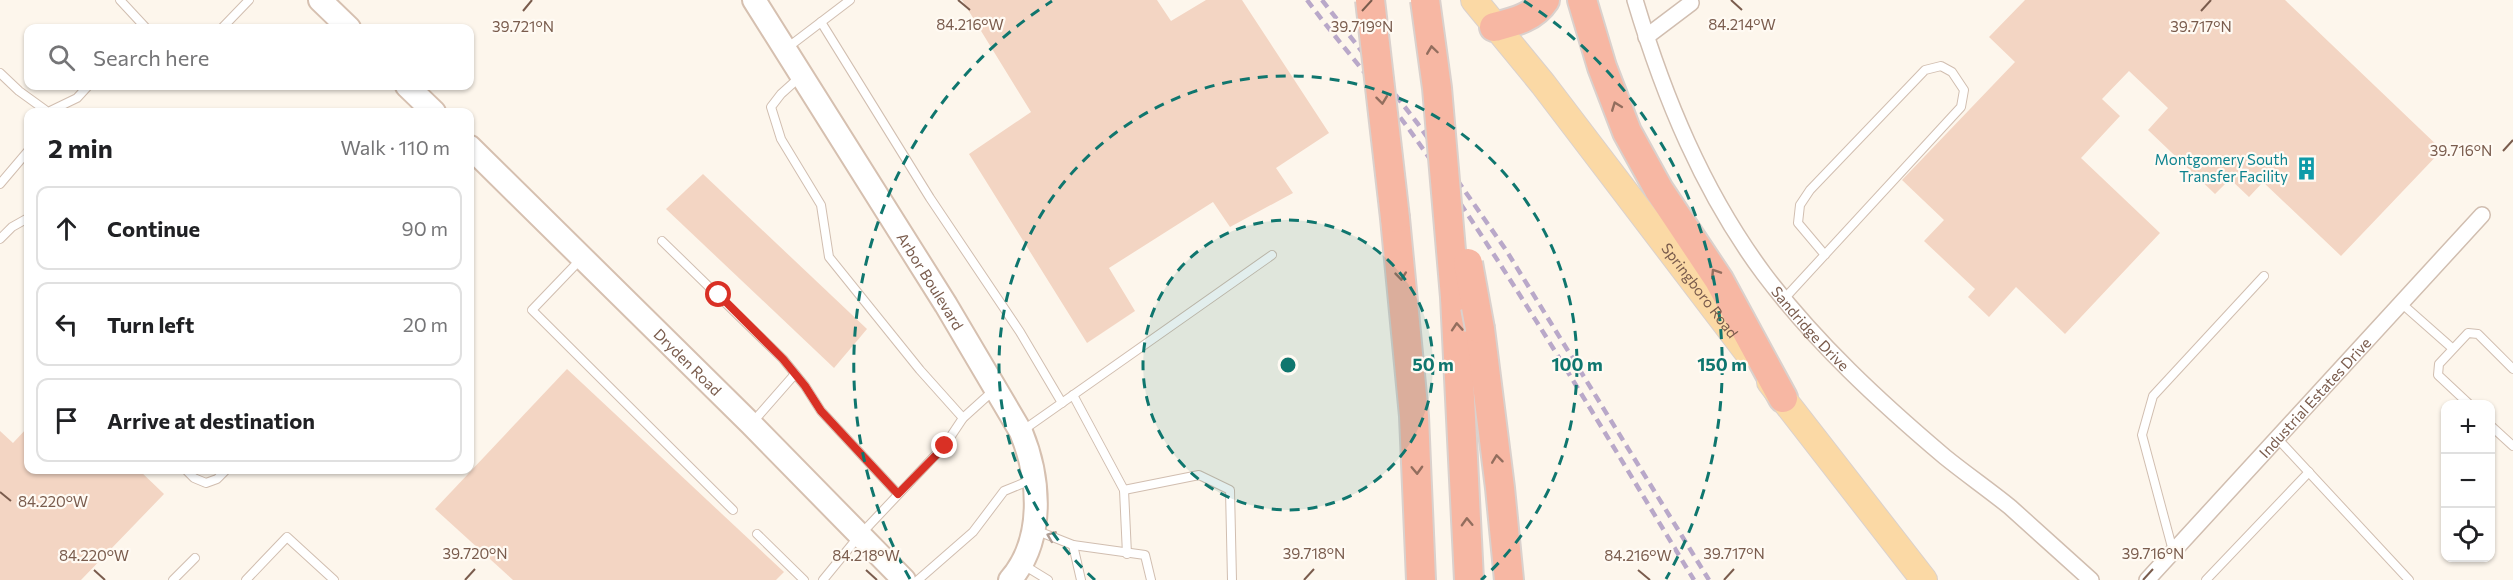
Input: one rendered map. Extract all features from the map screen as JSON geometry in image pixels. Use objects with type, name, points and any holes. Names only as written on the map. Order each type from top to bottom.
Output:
[{"type":"highway","points":[[1370,0],[1395,218],[1414,416],[1421,580]]},
{"type":"highway","points":[[1425,0],[1437,88],[1480,329],[1509,580]]},
{"type":"highway","points":[[1494,27],[1523,20],[1540,8],[1545,0]]},
{"type":"highway","points":[[1582,0],[1602,67],[1627,132],[1659,190],[1719,280],[1783,398]]},
{"type":"highway","points":[[1437,88],[1455,297],[1469,580]]},
{"type":"main road","points":[[320,0],[345,24]]},
{"type":"main road","name":"Arbor Boulevard","points":[[754,0],[946,305],[1021,432],[1030,453],[1035,478],[1033,529],[1027,553],[1015,572]]},
{"type":"main road","name":"Springboro Road","points":[[1474,0],[1543,84],[1924,580]]},
{"type":"main road","points":[[410,90],[425,107]]},
{"type":"main road","name":"Dryden Road","points":[[474,151],[751,424],[904,580]]},
{"type":"street","name":"Sandridge Drive","points":[[1635,0],[1646,37],[1680,128],[1709,188],[1735,232],[1784,299],[1840,361],[1892,411],[2008,506],[2091,580]]},
{"type":"street","points":[[1646,37],[1691,3]]},
{"type":"street","name":"Industrial Estates Drive","points":[[2147,580],[2482,215]]},
{"type":"lane","points":[[120,0],[142,24]]},
{"type":"lane","points":[[226,24],[249,0]]},
{"type":"lane","points":[[785,49],[850,0]]},
{"type":"lane","points":[[821,22],[930,198],[1020,332],[1062,403]]},
{"type":"lane","points":[[1784,299],[1825,255],[1961,107],[1964,90],[1952,72],[1941,66],[1925,70],[1810,190],[1800,205],[1798,223],[1825,255]]},
{"type":"lane","points":[[0,73],[19,91],[42,108]]},
{"type":"lane","points":[[802,75],[771,107],[781,139],[821,205],[829,257],[920,370],[963,418]]},
{"type":"lane","points":[[56,108],[77,98],[84,90]]},
{"type":"lane","points":[[0,184],[24,156]]},
{"type":"lane","points":[[0,239],[12,227],[24,220]]},
{"type":"lane","points":[[662,241],[719,295],[795,374],[821,411],[898,494]]},
{"type":"lane","points":[[1021,432],[1272,255]]},
{"type":"lane","points":[[582,256],[532,310],[733,510]]},
{"type":"lane","points":[[2173,551],[2142,435],[2153,396],[2264,276]]},
{"type":"lane","points":[[2402,303],[2452,348]]},
{"type":"lane","points":[[2464,400],[2438,375],[2439,364],[2468,333],[2478,334],[2513,369]]},
{"type":"lane","points":[[751,424],[795,374]]},
{"type":"lane","points":[[823,580],[859,536],[945,446],[963,418],[995,388]]},
{"type":"lane","points":[[1073,395],[1124,490],[1127,554]]},
{"type":"lane","points":[[2495,430],[2513,446]]},
{"type":"lane","points":[[2277,438],[2409,580]]},
{"type":"lane","points":[[2206,580],[2309,472]]},
{"type":"lane","points":[[190,474],[206,483],[217,479],[222,474]]},
{"type":"lane","points":[[1124,490],[1199,475],[1230,490],[1232,580]]},
{"type":"lane","points":[[918,580],[973,532],[1004,492],[1035,478]]},
{"type":"lane","points":[[1033,529],[1073,545],[1145,555],[1151,580]]},
{"type":"lane","points":[[757,534],[804,580]]},
{"type":"lane","points":[[246,580],[287,537],[334,580]]},
{"type":"lane","points":[[1073,545],[1081,580]]},
{"type":"lane","points":[[173,580],[195,558]]},
{"type":"lane","points":[[1015,572],[1048,580]]},
{"type":"building","points":[[962,0],[1157,0],[1171,21],[1206,0],[1242,0],[1329,133],[1276,168],[1293,193],[1230,227],[1213,202],[1109,268],[1135,311],[1087,343],[969,154],[1031,112]]},
{"type":"building","name":"Montgomery South Transfer Facility","points":[[2025,0],[2285,0],[2442,150],[2341,256],[2263,182],[2249,197],[2230,179],[2215,194],[2148,130],[2168,108],[2129,71],[2102,99],[2120,116],[2081,158],[2160,233],[2065,334],[2016,287],[1989,317],[1968,297],[1975,289],[1924,241],[1944,220],[1902,180],[2015,62],[1989,37]]},
{"type":"building","points":[[703,174],[867,329],[834,368],[666,209]]},
{"type":"building","points":[[567,369],[784,572],[776,580],[513,580],[435,509],[468,474],[474,474],[474,468]]},
{"type":"building","points":[[0,431],[13,443],[24,431],[24,474],[143,474],[164,494],[81,580],[0,580]]},
{"type":"railway","points":[[1307,0],[1403,121],[1453,193],[1559,357],[1694,580]]},
{"type":"railway","points":[[1322,0],[1418,124],[1506,250],[1709,580]]},
{"type":"place","name":"Montgomery South Transfer Facility","points":[[2306,168]]},
{"type":"route","points":[[719,295],[783,359],[805,386],[821,411],[898,494],[945,446]]}]
